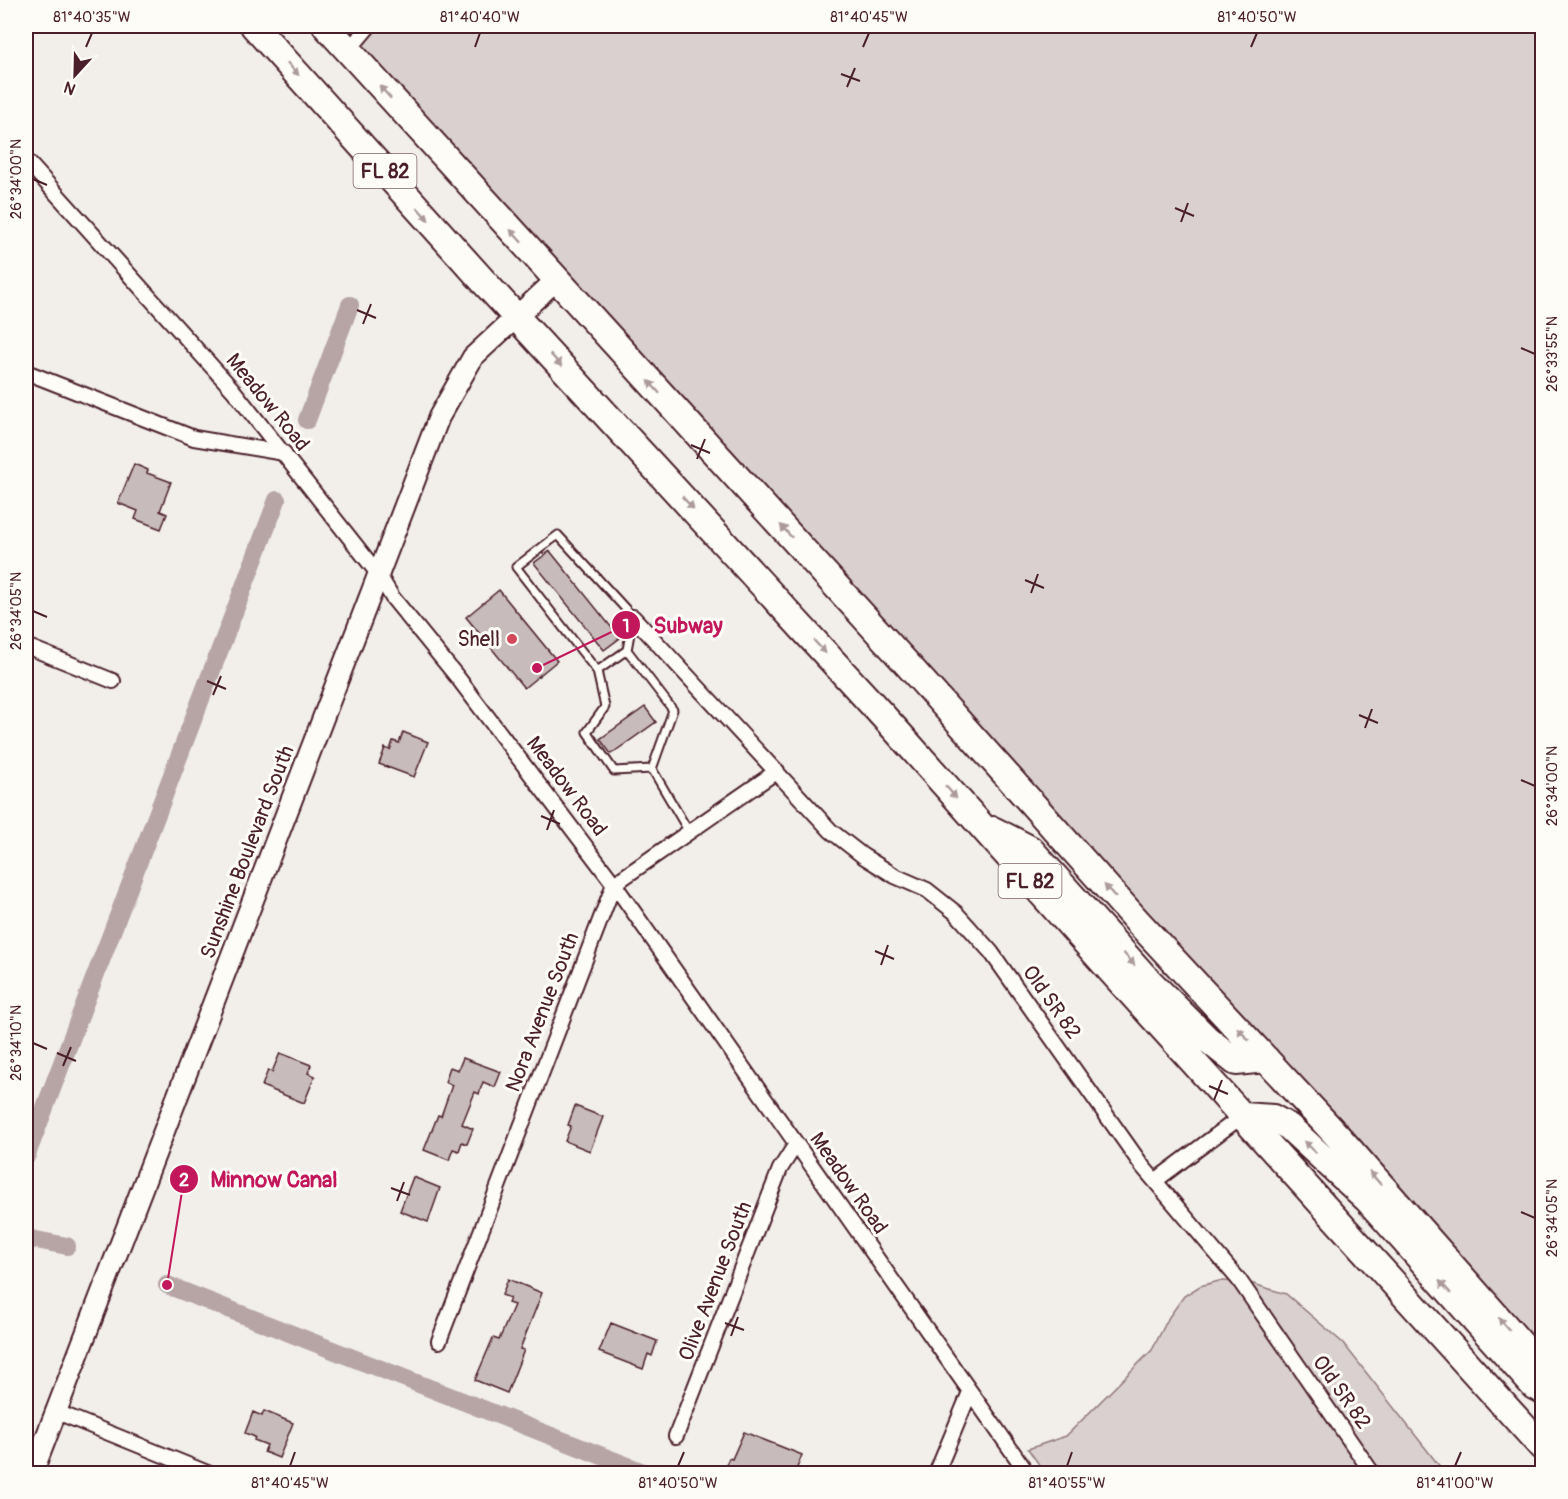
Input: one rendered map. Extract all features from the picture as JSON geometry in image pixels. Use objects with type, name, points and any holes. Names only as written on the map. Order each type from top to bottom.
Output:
[{"type":"highway","name":"FL 82","points":[[254,26],[516,317],[979,823],[1542,1447]]},
{"type":"highway","name":"FL 82","points":[[326,26],[908,665],[1138,922],[1350,1149],[1542,1368]]},
{"type":"highway","points":[[979,823],[1030,849],[1144,976],[1207,1039],[1236,1062],[1266,1059]]},
{"type":"highway","points":[[1242,1116],[1273,1118],[1288,1127],[1368,1200],[1534,1386],[1542,1390]]},
{"type":"street","points":[[348,51],[369,26]]},
{"type":"street","name":"Meadow Road","points":[[26,160],[234,390],[379,575],[392,597],[560,811],[614,884],[1028,1473]]},
{"type":"street","name":"Sunshine Boulevard South","points":[[32,1473],[439,417],[473,357],[556,280]]},
{"type":"street","points":[[26,372],[194,438],[284,453]]},
{"type":"street","name":"Old SR 82","points":[[633,617],[831,831],[895,876],[927,890],[956,913],[991,952],[1143,1167],[1239,1280],[1373,1473]]},
{"type":"street","points":[[26,646],[113,681]]},
{"type":"street","points":[[614,884],[777,771]]},
{"type":"street","name":"Nora Avenue South","points":[[439,1341],[614,884]]},
{"type":"street","points":[[1155,1181],[1242,1116]]},
{"type":"street","name":"Olive Avenue South","points":[[676,1436],[780,1169],[796,1144]]},
{"type":"street","points":[[936,1473],[970,1392]]},
{"type":"street","points":[[57,1412],[210,1473]]},
{"type":"lane","points":[[597,670],[627,650],[633,617],[558,535],[516,567],[597,670],[605,706],[587,732],[614,771],[652,769]]},
{"type":"lane","points":[[627,650],[673,710],[652,769]]},
{"type":"lane","points":[[652,769],[689,832]]},
{"type":"shaded area","points":[[339,26],[1542,26],[1542,1353],[1275,1055],[1275,1049],[1270,1049]]},
{"type":"shaded area","points":[[1219,1281],[1247,1282],[1286,1294],[1343,1343],[1445,1473],[1045,1473],[1028,1449],[1066,1436],[1152,1350],[1169,1317],[1184,1296],[1200,1286]]},
{"type":"building","points":[[134,464],[148,470],[147,473],[171,482],[160,511],[167,514],[161,529],[135,519],[138,511],[118,503]]},
{"type":"building","points":[[550,551],[620,638],[604,650],[534,563]]},
{"type":"building","name":"Shell","points":[[499,590],[557,661],[524,688],[466,617]]},
{"type":"building","points":[[645,707],[656,722],[611,754],[600,739]]},
{"type":"building","points":[[403,732],[428,742],[414,777],[379,764],[385,748],[390,750],[393,741],[399,743]]},
{"type":"building","points":[[280,1053],[311,1065],[308,1073],[315,1076],[304,1103],[262,1086],[268,1070],[272,1072]]},
{"type":"building","points":[[463,1058],[501,1072],[495,1087],[483,1082],[479,1094],[475,1092],[462,1124],[473,1129],[467,1144],[462,1142],[459,1151],[453,1149],[449,1160],[424,1150],[438,1115],[441,1116],[452,1085],[445,1082],[450,1067],[458,1070]]},
{"type":"building","points":[[575,1106],[603,1117],[590,1151],[565,1141]]},
{"type":"building","points":[[413,1177],[440,1188],[428,1222],[400,1211]]},
{"type":"building","points":[[508,1279],[542,1293],[520,1349],[524,1350],[507,1393],[475,1380],[493,1338],[499,1340],[514,1305],[508,1303],[510,1298],[502,1295]]},
{"type":"building","points":[[611,1323],[657,1341],[652,1356],[648,1354],[643,1369],[599,1352]]},
{"type":"building","points":[[264,1411],[293,1423],[279,1458],[264,1452],[267,1445],[254,1440],[255,1437],[245,1433],[253,1412],[262,1416]]},
{"type":"building","points":[[744,1432],[802,1455],[795,1473],[722,1473],[729,1458],[732,1459]]},
{"type":"waterway","points":[[307,420],[350,305]]},
{"type":"waterway","points":[[26,1157],[277,500]]},
{"type":"waterway","points":[[26,1238],[67,1246]]},
{"type":"waterway","points":[[167,1285],[648,1474]]},
{"type":"place","name":"Shell","points":[[512,639]]},
{"type":"place","name":"Subway","points":[[537,668]]},
{"type":"place","name":"Minnow Canal","points":[[167,1285]]}]
